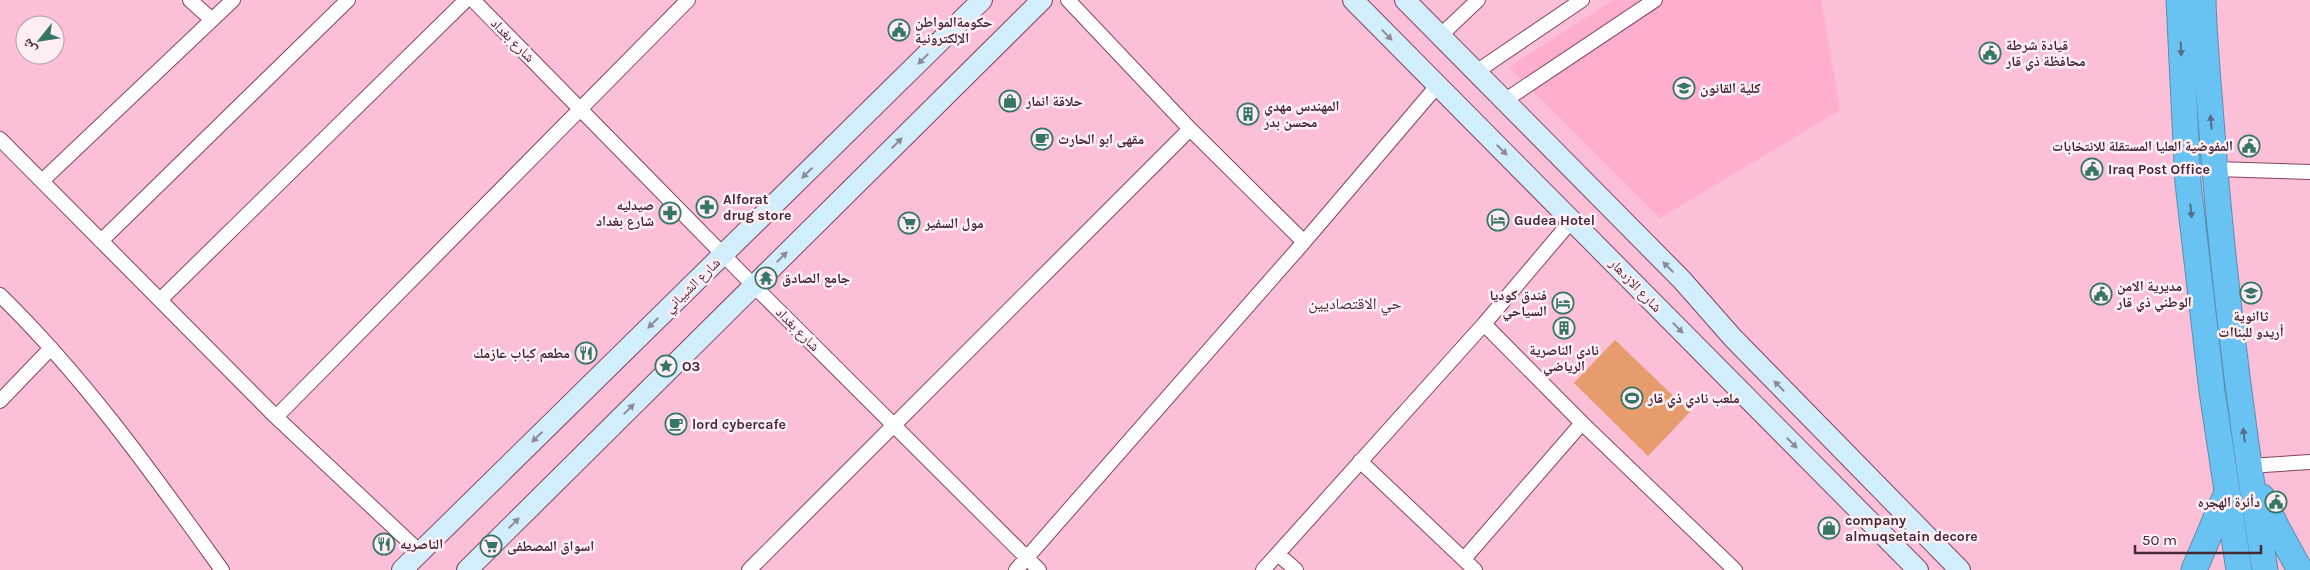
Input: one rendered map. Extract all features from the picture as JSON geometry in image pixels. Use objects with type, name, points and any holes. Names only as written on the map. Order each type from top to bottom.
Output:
[{"type":"highway","points":[[2178,0],[2188,183],[2226,495],[2239,570]]},
{"type":"highway","points":[[2203,0],[2226,293],[2248,466],[2265,570]]},
{"type":"highway","points":[[2248,466],[2277,528],[2300,570]]},
{"type":"highway","points":[[2194,570],[2226,495]]},
{"type":"main road","name":"شارع الشيباني","points":[[402,570],[982,0]]},
{"type":"main road","points":[[467,570],[1042,0]]},
{"type":"main road","name":"شارع الازدهار","points":[[1353,0],[1918,570]]},
{"type":"main road","points":[[1405,0],[1682,280],[1733,338],[1960,570]]},
{"type":"main road","points":[[1709,361],[1733,338]]},
{"type":"street","points":[[190,0],[212,20]]},
{"type":"street","points":[[42,181],[233,0]]},
{"type":"street","points":[[101,241],[348,0]]},
{"type":"street","points":[[160,300],[466,0]]},
{"type":"street","name":"شارع بغداد","points":[[474,0],[753,285],[1039,570]]},
{"type":"street","points":[[276,417],[688,0]]},
{"type":"street","points":[[1068,0],[1190,129],[1304,242]]},
{"type":"street","points":[[1440,36],[1478,0]]},
{"type":"street","points":[[1476,72],[1582,0]]},
{"type":"street","points":[[1504,100],[1655,0]]},
{"type":"street","points":[[1016,570],[1304,242],[1437,86]]},
{"type":"street","points":[[749,570],[1190,129]]},
{"type":"street","points":[[0,138],[276,417],[420,552]]},
{"type":"street","points":[[2215,169],[2310,172]]},
{"type":"street","points":[[1264,570],[1484,324],[1572,220]]},
{"type":"street","points":[[0,296],[51,348],[105,410],[222,570]]},
{"type":"street","points":[[1484,324],[1582,423],[1735,570]]},
{"type":"street","points":[[0,401],[51,348]]},
{"type":"street","points":[[1464,559],[1582,423]]},
{"type":"street","points":[[1360,461],[1475,570]]},
{"type":"street","points":[[2248,466],[2310,462]]},
{"type":"street","points":[[1278,554],[1296,570]]},
{"type":"shaded area","name":"كلية القانون","points":[[1613,0],[1821,0],[1840,110],[1660,218],[1509,67]]},
{"type":"shaded area","name":"ملعب نادي ذي قار","points":[[1615,340],[1690,412],[1648,456],[1574,383]]},
{"type":"place","name":"حكومةالمواطن الإلكترونية","points":[[899,30]]},
{"type":"place","name":"قيادة شرطة محافظة ذي قار","points":[[1990,53]]},
{"type":"place","name":"كلية القانون","points":[[1684,88]]},
{"type":"place","name":"حلاقة انمار","points":[[1010,101]]},
{"type":"place","name":"المهندس مهدي محسن بدر","points":[[1248,114]]},
{"type":"place","name":"مقهى ابو الحارث","points":[[1042,139]]},
{"type":"place","name":"المفوضية العليا المستقلة للانتخابات","points":[[2249,146]]},
{"type":"place","name":"Iraq Post Office","points":[[2092,169]]},
{"type":"place","name":"Alforat drug store","points":[[707,207]]},
{"type":"place","name":"صيدليه شارع بغداد","points":[[670,213]]},
{"type":"place","name":"Gudea Hotel","points":[[1498,220]]},
{"type":"place","name":"مول السفير","points":[[909,223]]},
{"type":"place","name":"جامع الصادق","points":[[766,278]]},
{"type":"place","name":"ثاانوية أريدو للبناات","points":[[2251,293]]},
{"type":"place","name":"مديرية الامن الوطني ذي قار","points":[[2101,294]]},
{"type":"place","name":"فندق كوديا السياحي","points":[[1563,303]]},
{"type":"place","name":"نادي الناصرية الرياضي","points":[[1564,328]]},
{"type":"place","name":"مطعم كباب عازمك","points":[[586,353]]},
{"type":"place","name":"O3","points":[[666,366]]},
{"type":"place","name":"ملعب نادي ذي قار","points":[[1632,398]]},
{"type":"place","name":"lord cybercafe","points":[[676,424]]},
{"type":"place","name":"دأئرة الهجره","points":[[2276,502]]},
{"type":"place","name":"company almuqsetain decore","points":[[1829,528]]},
{"type":"place","name":"الناصريه","points":[[384,544]]},
{"type":"place","name":"اسواق المصطفى","points":[[491,546]]},
{"type":"district","name":"حي الاقتصاديين","points":[[1355,303]]}]
